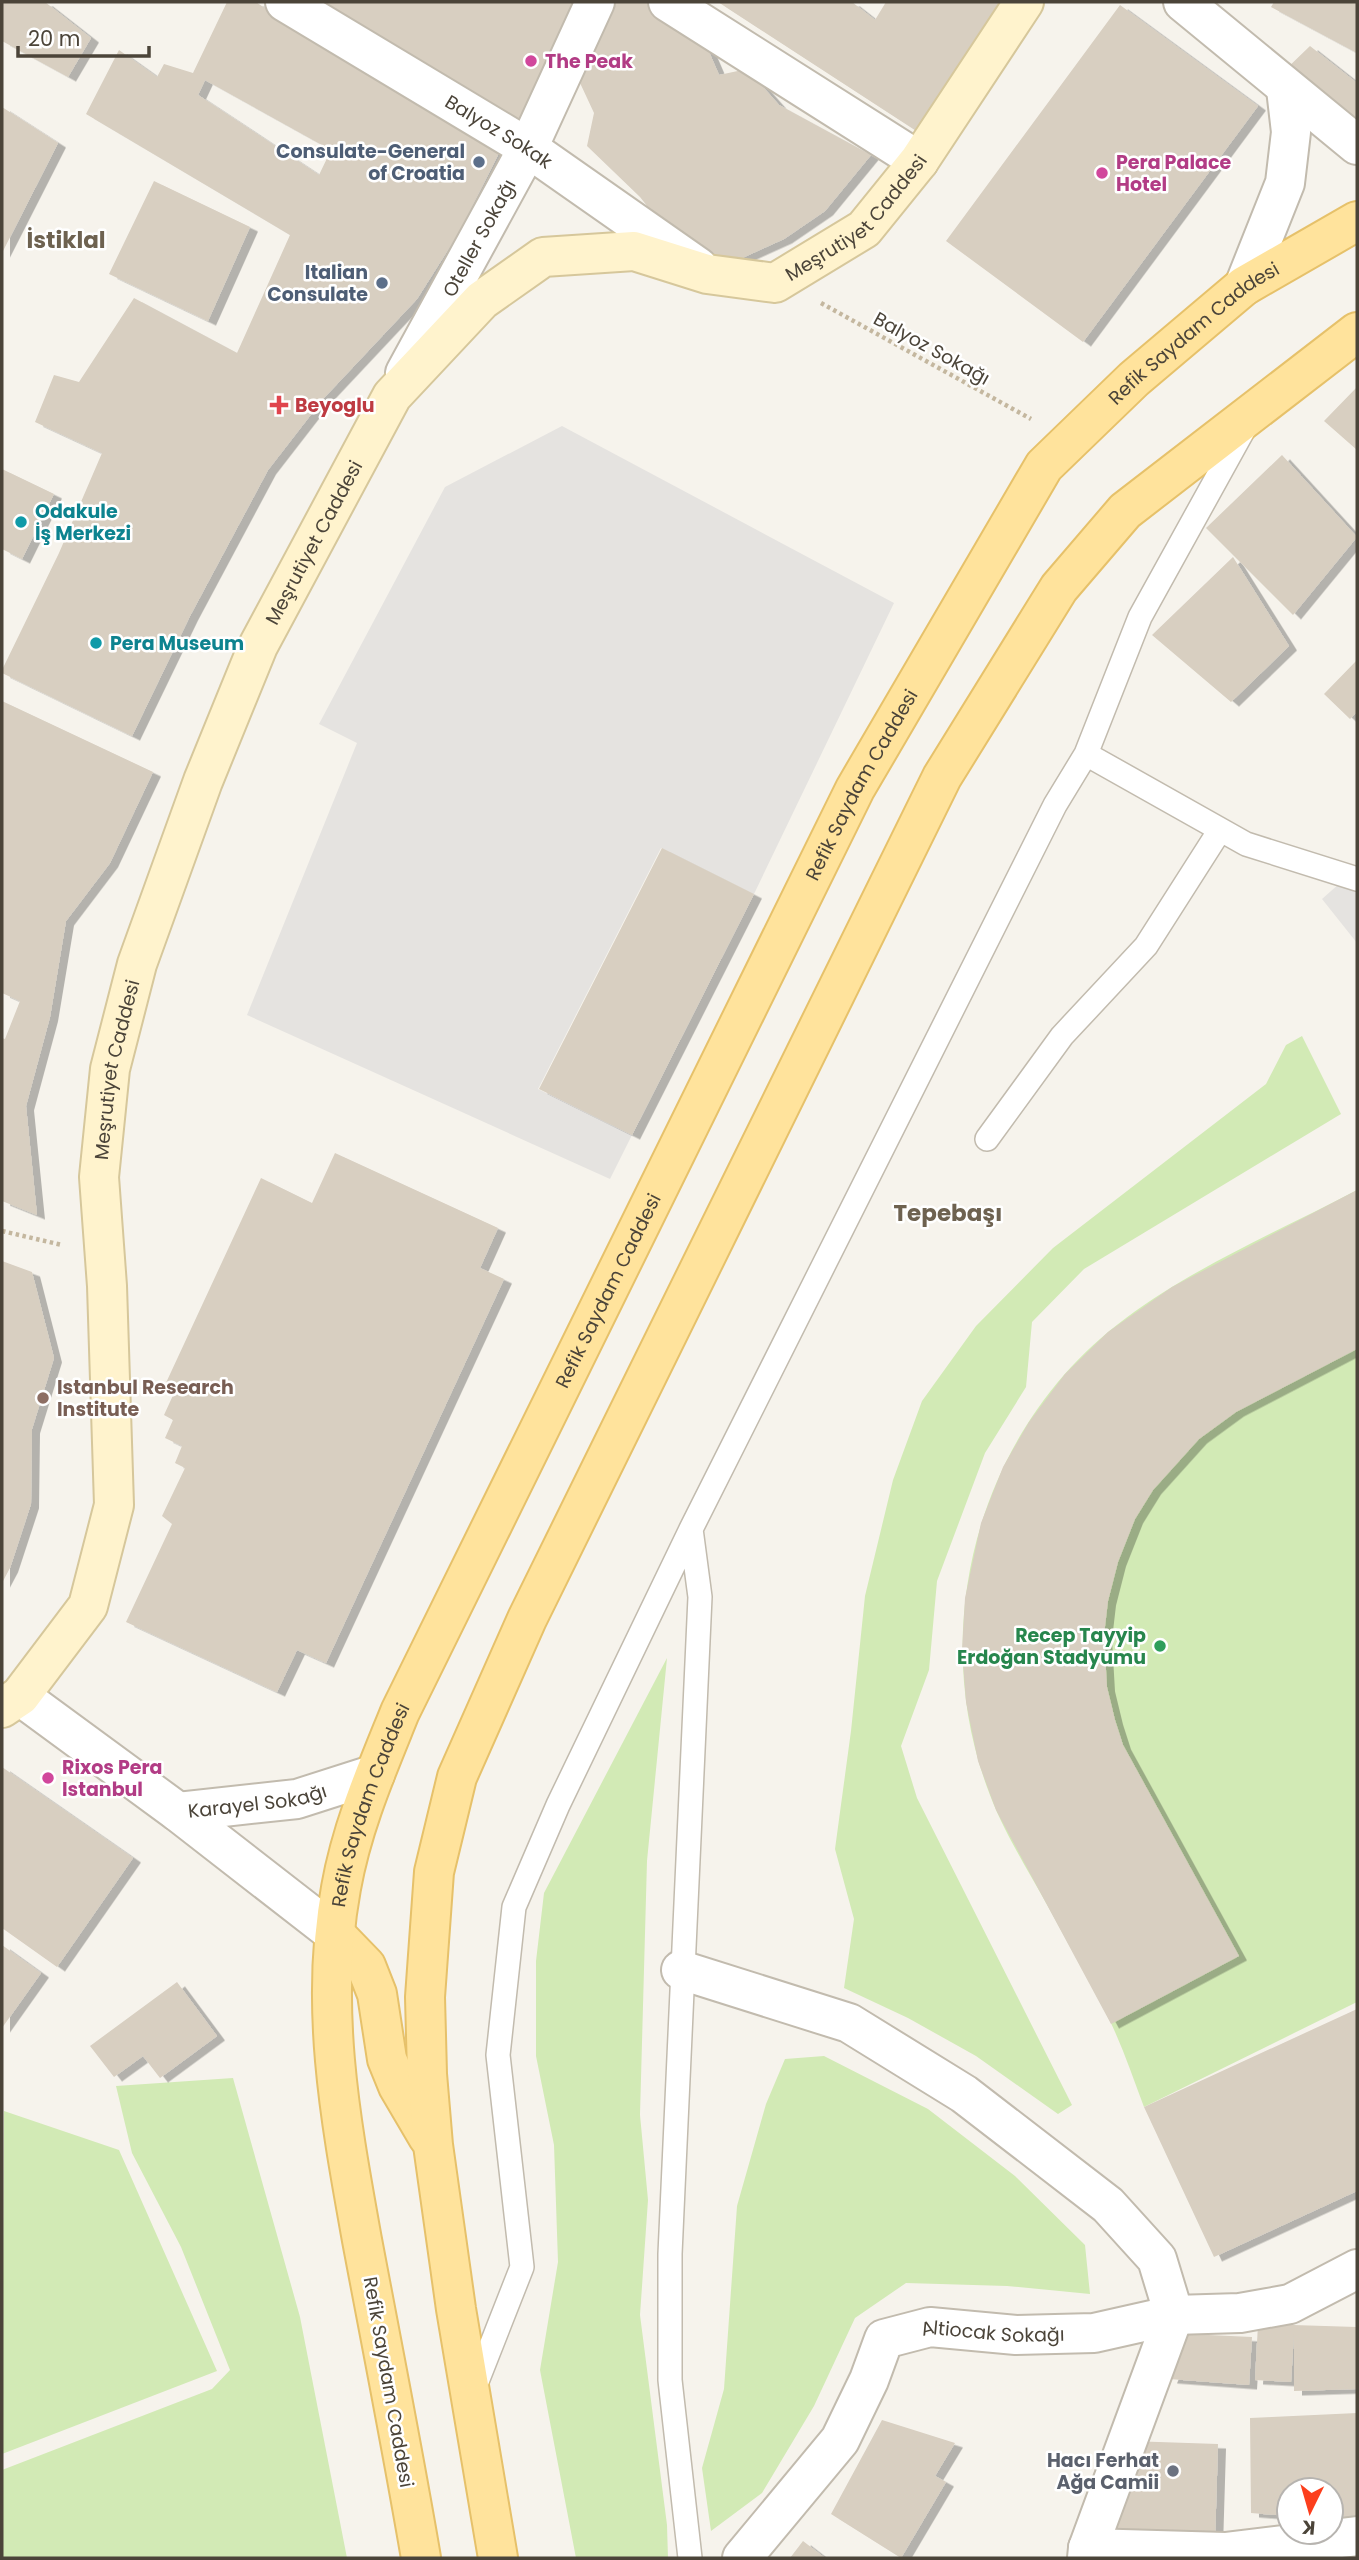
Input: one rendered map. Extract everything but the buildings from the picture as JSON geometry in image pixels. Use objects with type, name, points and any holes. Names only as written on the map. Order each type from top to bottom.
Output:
[{"type":"main road","name":"Refik Saydam Caddesi","points":[[421,2558],[344,2142],[332,2046],[330,1994],[341,1888],[351,1846],[375,1774],[400,1712],[855,789],[1044,466],[1134,380],[1244,285],[1357,220]]},
{"type":"main road","points":[[498,2558],[470,2398],[433,2145],[425,1997],[440,1836],[457,1777],[527,1619],[942,777],[1059,587],[1125,511],[1357,332]]},
{"type":"main road","points":[[335,1934],[366,1966],[377,1994],[387,2059],[398,2086],[433,2145]]},
{"type":"street","name":"Balyoz Sokak","points":[[285,2],[528,148],[707,274]]},
{"type":"street","name":"Oteller Sokağı","points":[[392,396],[528,148],[595,2]]},
{"type":"street","points":[[668,2],[919,161]]},
{"type":"street","name":"Meşrutiyet Caddesi","points":[[11,1702],[88,1606],[114,1505],[99,1177],[110,1069],[137,964],[203,781],[258,646],[392,396],[482,300],[543,257],[634,251],[707,274],[775,284],[864,229],[919,161],[1024,2]]},
{"type":"street","points":[[1183,2],[1357,145]]},
{"type":"street","points":[[1244,285],[1285,183],[1291,132],[1286,89]]},
{"type":"street","name":"Karayel Sokağı","points":[[11,1702],[178,1812],[335,1934]]},
{"type":"street","name":"Karayel Sokağı","points":[[178,1812],[297,1799],[375,1774]]},
{"type":"street","points":[[681,1970],[849,2023],[964,2094],[1108,2205],[1157,2259],[1174,2315],[1087,2553],[1224,2552],[1357,2536]]},
{"type":"street","name":"Altiocak Sokağı","points":[[742,2558],[840,2440],[884,2340],[930,2327],[1016,2335],[1094,2333],[1174,2315],[1240,2313],[1290,2304],[1357,2269]]},
{"type":"lane","points":[[470,2398],[522,2267],[498,2055],[514,1907],[558,1805],[691,1529],[1055,805],[1086,754],[1140,617],[1253,411]]},
{"type":"lane","points":[[1086,754],[1246,844],[1357,879]]},
{"type":"lane","points":[[987,1139],[1062,1036],[1146,946],[1220,830]]},
{"type":"lane","points":[[690,2558],[670,2380],[670,2227],[701,1597],[691,1529]]},
{"type":"path","name":"Balyoz Sokağı","points":[[781,280],[1070,441]]},
{"type":"path","points":[[2,1231],[104,1254]]},
{"type":"green space","points":[[1302,1036],[1341,1114],[1084,1269],[1032,1322],[1026,1387],[985,1453],[937,1581],[929,1670],[901,1746],[917,1798],[1072,2105],[1058,2114],[976,2056],[908,2018],[844,1988],[854,1919],[835,1849],[865,1596],[893,1480],[922,1401],[976,1326],[1053,1248],[1266,1084],[1286,1045]]},
{"type":"green space","name":"Recep Tayyip Erdoğan Stadyumu","points":[[1357,1190],[1357,2002],[1144,2107],[1110,2021],[1008,1834],[987,1787],[970,1723],[963,1658],[966,1593],[980,1530],[1003,1469],[1035,1413],[1076,1362],[1152,1299],[1238,1250]]},
{"type":"green space","points":[[667,1658],[647,1861],[640,2115],[648,2200],[640,2315],[667,2525],[668,2558],[576,2558],[540,2370],[558,2262],[554,2145],[536,2056],[536,1961],[544,1893]]},
{"type":"green space","points":[[824,2056],[928,2109],[1015,2176],[1085,2245],[1090,2294],[1007,2286],[906,2283],[855,2318],[814,2406],[762,2493],[711,2531],[702,2468],[724,2389],[737,2206],[766,2104],[785,2059]]},
{"type":"green space","points":[[233,2078],[300,2317],[347,2558],[2,2558],[2,2470],[212,2389],[230,2370],[181,2247],[132,2153],[116,2086]]},
{"type":"green space","points":[[4,2111],[119,2150],[217,2371],[2,2454]]},
{"type":"shaded area","points":[[562,426],[894,603],[754,894],[661,848],[538,1089],[632,1135],[610,1179],[247,1015],[357,743],[319,724],[445,487]]},
{"type":"shaded area","points":[[1357,868],[1357,943],[1322,899]]},
{"type":"place","name":"The Peak","points":[[531,61]]},
{"type":"place","name":"Consulate-General of Croatia","points":[[479,162]]},
{"type":"place","name":"Pera Palace Hotel","points":[[1102,173]]},
{"type":"place","name":"Italian Consulate","points":[[382,283]]},
{"type":"place","name":"Beyoglu","points":[[279,405]]},
{"type":"place","name":"Odakule İş Merkezi","points":[[21,522]]},
{"type":"place","name":"Pera Museum","points":[[96,643]]},
{"type":"place","name":"Istanbul Research Institute","points":[[43,1398]]},
{"type":"place","name":"Recep Tayyip Erdoğan Stadyumu","points":[[1160,1646]]},
{"type":"place","name":"Rixos Pera Istanbul","points":[[48,1778]]},
{"type":"place","name":"Hacı Ferhat Ağa Camii","points":[[1173,2471]]},
{"type":"district","name":"İstiklal","points":[[66,240]]},
{"type":"district","name":"Tepebaşı","points":[[948,1213]]}]
